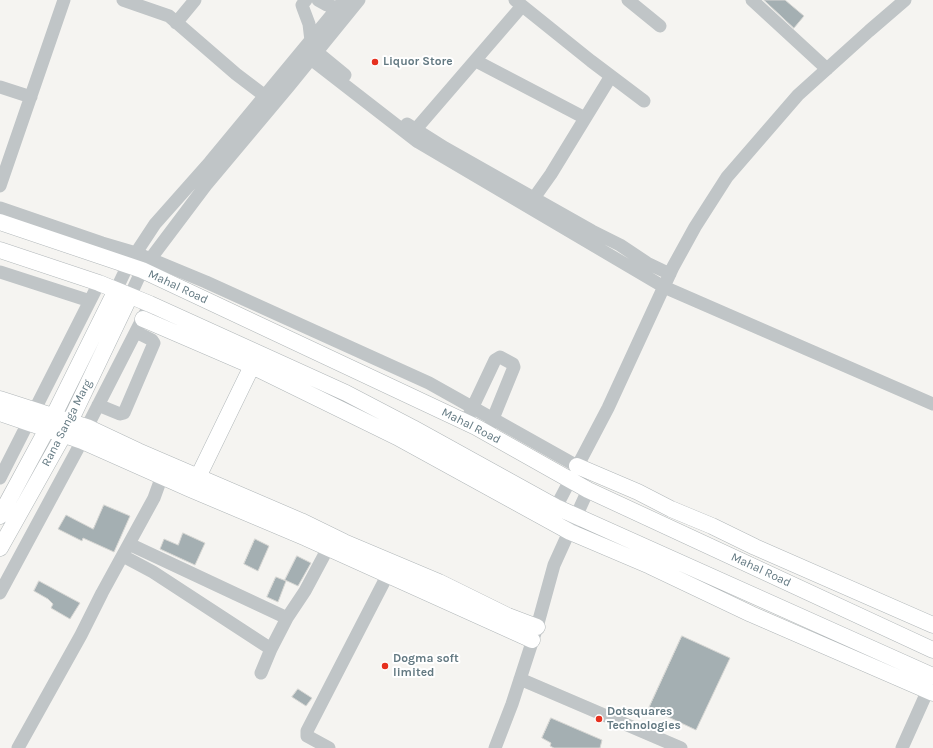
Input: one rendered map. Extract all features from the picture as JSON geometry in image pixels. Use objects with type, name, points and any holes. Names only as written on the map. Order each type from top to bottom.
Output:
[{"type":"main road","name":"Mahal Road","points":[[0,222],[139,262],[250,322],[465,422],[490,426],[573,473],[588,490],[933,650]]},
{"type":"main road","points":[[0,250],[99,283],[150,304],[324,392],[397,437],[570,532],[650,566],[751,614],[931,686]]},
{"type":"main road","name":"Rana Sanga Marg","points":[[2,510],[123,293]]},
{"type":"main road","name":"Rana Sanga Marg","points":[[0,548],[67,428],[123,293]]},
{"type":"main road","points":[[139,326],[324,392],[413,428],[556,507],[931,686]]},
{"type":"main road","points":[[198,477],[252,366]]},
{"type":"main road","points":[[0,398],[31,416],[138,452],[301,521],[344,542],[439,582],[508,616],[534,634]]},
{"type":"main road","points":[[0,413],[31,416]]},
{"type":"main road","points":[[84,434],[162,476],[388,574],[534,634]]},
{"type":"main road","points":[[573,473],[638,492],[671,509],[712,526],[755,547],[933,625]]},
{"type":"street","points":[[0,186],[64,0]]},
{"type":"street","points":[[123,0],[169,16],[236,74],[265,96]]},
{"type":"street","points":[[176,22],[195,0]]},
{"type":"street","points":[[306,0],[302,5],[309,24],[313,51],[418,142],[664,287],[933,404]]},
{"type":"street","points":[[318,0],[327,5],[341,4]]},
{"type":"street","points":[[139,262],[206,185],[313,51],[359,0]]},
{"type":"street","points":[[628,0],[660,26]]},
{"type":"street","points":[[752,0],[827,69]]},
{"type":"street","points":[[556,507],[608,408],[670,274],[695,226],[727,177],[798,95],[905,0]]},
{"type":"street","points":[[416,129],[476,61],[518,3],[644,101]]},
{"type":"street","points":[[123,293],[139,262],[155,224],[265,96],[313,51],[341,4]]},
{"type":"street","points":[[313,51],[389,113],[445,148],[592,231],[620,245],[647,263],[670,274]]},
{"type":"street","points":[[476,61],[585,118]]},
{"type":"street","points":[[534,198],[551,174],[612,76]]},
{"type":"street","points":[[0,87],[31,97]]},
{"type":"street","points":[[0,208],[102,243],[139,262],[258,306],[429,383],[473,408],[490,426],[513,370],[514,367],[512,364],[500,357],[496,360],[473,408],[465,422]]},
{"type":"street","points":[[0,272],[90,301]]},
{"type":"street","points":[[0,478],[99,283]]},
{"type":"street","points":[[0,593],[84,434],[150,304]]},
{"type":"street","points":[[250,322],[258,306]]},
{"type":"street","points":[[98,405],[120,414],[124,412],[154,343],[139,326]]},
{"type":"street","points":[[18,748],[81,635],[102,593],[154,498],[162,476]]},
{"type":"street","points":[[496,748],[520,679],[554,565],[588,490]]},
{"type":"street","points":[[261,673],[271,649],[328,548]]},
{"type":"street","points":[[126,550],[288,618]]},
{"type":"street","points":[[126,550],[153,572],[271,649]]},
{"type":"street","points":[[329,748],[307,736],[307,731],[388,574]]},
{"type":"street","points":[[520,679],[681,748]]},
{"type":"street","points":[[902,748],[931,686]]},
{"type":"building","points":[[764,0],[785,0],[804,16],[794,28]]},
{"type":"building","points":[[104,505],[130,516],[114,552],[83,538],[82,541],[58,529],[66,515],[93,529]]},
{"type":"building","points":[[183,533],[205,543],[195,565],[160,549],[164,539],[178,545]]},
{"type":"building","points":[[255,539],[269,546],[258,571],[244,564]]},
{"type":"building","points":[[297,556],[311,563],[298,586],[285,580]]},
{"type":"building","points":[[276,577],[286,581],[278,602],[267,597]]},
{"type":"building","points":[[39,581],[80,603],[70,619],[51,608],[53,604],[48,599],[34,591]]},
{"type":"building","points":[[682,636],[730,658],[696,730],[649,708]]},
{"type":"building","points":[[298,689],[312,698],[306,706],[292,697]]},
{"type":"building","points":[[551,718],[602,740],[600,748],[554,748],[550,746],[551,743],[542,738]]},
{"type":"place","name":"Liquor Store","points":[[375,62]]},
{"type":"place","name":"Dogma soft limited","points":[[385,666]]},
{"type":"place","name":"Dotsquares Technologies","points":[[599,719]]}]
